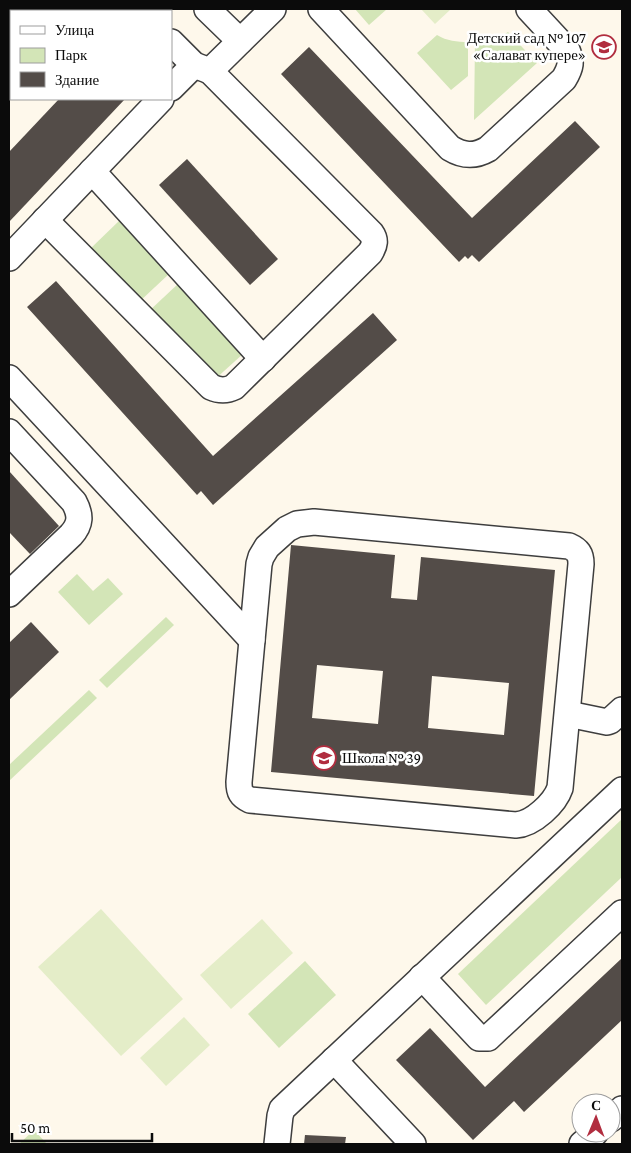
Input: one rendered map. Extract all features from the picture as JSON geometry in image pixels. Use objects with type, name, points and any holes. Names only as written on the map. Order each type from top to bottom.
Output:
[{"type":"street","points":[[207,9],[240,41]]},
{"type":"street","points":[[172,87],[240,41],[272,9]]},
{"type":"street","points":[[321,9],[450,148],[469,155],[475,155],[488,149],[564,79],[570,70],[570,57],[567,50],[533,10]]},
{"type":"street","points":[[45,220],[211,387],[222,390],[234,387],[374,248],[374,238],[371,233],[202,68],[172,43]]},
{"type":"street","points":[[9,258],[160,100]]},
{"type":"street","points":[[92,171],[263,359]]},
{"type":"street","points":[[9,378],[252,640]]},
{"type":"street","points":[[9,432],[74,502],[80,518],[76,530],[9,594]]},
{"type":"street","points":[[314,522],[575,548],[581,558],[581,564],[561,782],[554,801],[532,820],[516,825],[250,800],[242,795],[239,790],[239,782],[252,640],[261,557],[267,547],[287,529],[297,524],[314,522]]},
{"type":"street","points":[[568,714],[607,722],[622,710]]},
{"type":"street","points":[[277,1144],[282,1110],[622,790]]},
{"type":"street","points":[[422,978],[479,1038],[488,1038],[622,913]]},
{"type":"street","points":[[334,1060],[413,1144]]},
{"type":"green space","points":[[355,9],[387,9],[369,25]]},
{"type":"green space","points":[[421,9],[451,9],[435,24]]},
{"type":"green space","points":[[508,32],[537,63],[474,120],[475,42],[493,40]]},
{"type":"green space","points":[[437,35],[452,41],[468,42],[468,76],[451,90],[417,53]]},
{"type":"green space","points":[[120,220],[170,273],[139,302],[90,249]]},
{"type":"green space","points":[[179,283],[244,353],[213,381],[148,312]]},
{"type":"green space","points":[[77,574],[93,591],[108,578],[123,594],[89,625],[58,592]]},
{"type":"green space","points":[[166,617],[174,625],[107,688],[99,680]]},
{"type":"green space","points":[[89,690],[97,698],[9,781],[9,765]]},
{"type":"green space","points":[[622,819],[622,877],[486,1005],[458,974]]},
{"type":"green space","points":[[101,909],[183,999],[121,1056],[38,967]]},
{"type":"green space","points":[[262,919],[293,953],[231,1009],[200,975]]},
{"type":"green space","points":[[305,961],[336,995],[279,1048],[248,1014]]},
{"type":"green space","points":[[184,1017],[210,1045],[166,1086],[140,1058]]},
{"type":"green space","points":[[34,1130],[47,1144],[19,1144]]},
{"type":"building","points":[[309,47],[472,218],[575,121],[600,147],[479,262],[472,255],[468,259],[465,256],[459,262],[281,74]]},
{"type":"building","points":[[58,100],[124,100],[9,222],[9,152]]},
{"type":"building","points":[[187,159],[278,259],[250,285],[159,185]]},
{"type":"building","points":[[56,281],[213,456],[373,313],[397,340],[213,505],[201,491],[197,495],[27,307]]},
{"type":"building","points":[[9,471],[59,526],[30,554],[9,532]]},
{"type":"building","points":[[291,545],[395,555],[391,598],[417,600],[421,557],[555,570],[534,796],[271,772]],"holes":[[[317,665],[383,671],[378,724],[312,718]],[[432,676],[509,683],[504,735],[428,728]]]},
{"type":"building","points":[[31,622],[59,652],[9,700],[9,643]]},
{"type":"building","points":[[622,958],[622,1020],[524,1112],[514,1101],[473,1140],[396,1060],[430,1028],[485,1087]]},
{"type":"building","points":[[305,1135],[346,1137],[345,1144],[304,1144]]},
{"type":"place","name":"Детский сад № 107 «Салават купере»","points":[[604,47]]},
{"type":"place","name":"Школа № 39","points":[[324,758]]}]
